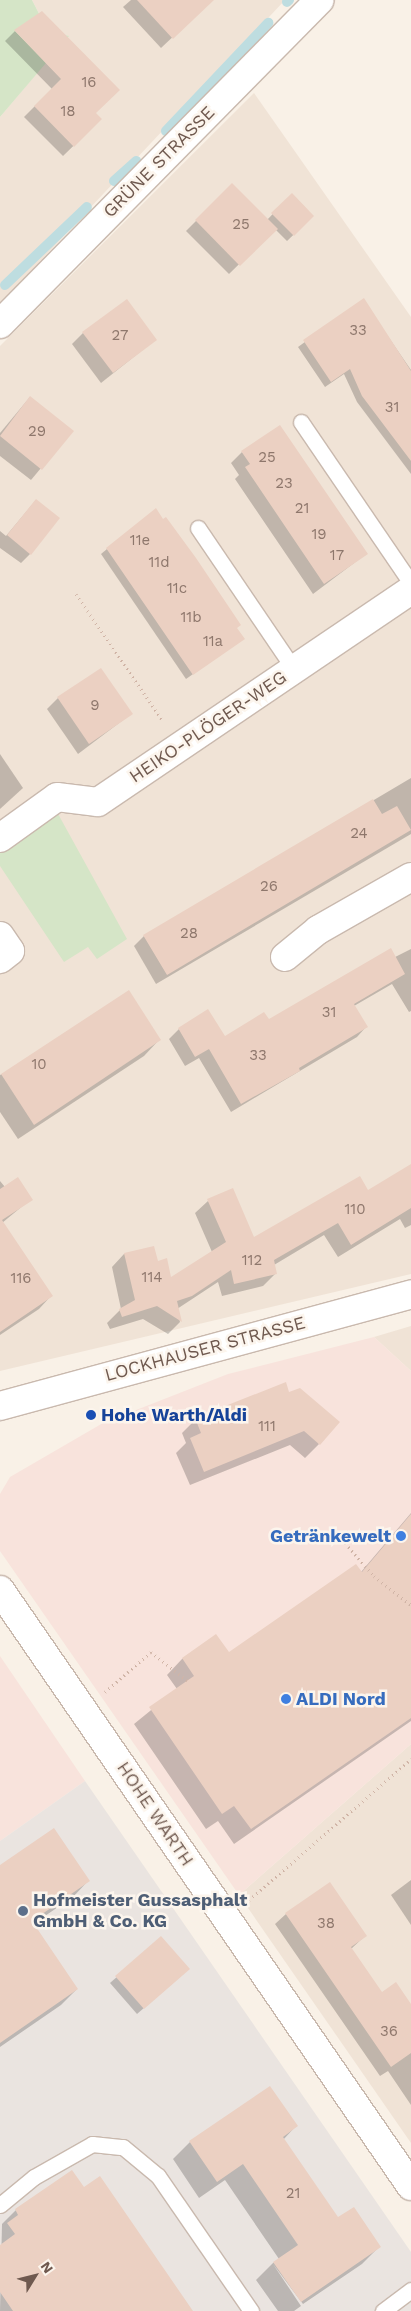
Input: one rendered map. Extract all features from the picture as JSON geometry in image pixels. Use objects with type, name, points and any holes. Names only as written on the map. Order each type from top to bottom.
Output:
[{"type":"street","name":"GRÜNE STRASSE","points":[[0,324],[318,0]]},
{"type":"street","name":"HEIKO-PLÖGER-WEG","points":[[0,838],[57,797],[98,802],[411,590]]},
{"type":"street","points":[[285,957],[318,930],[411,877]]},
{"type":"street","points":[[0,936],[10,951],[0,959]]},
{"type":"street","name":"LOCKHAUSER STRASSE","points":[[0,1406],[411,1294]]},
{"type":"street","name":"HOHE WARTH","points":[[0,1590],[411,2186]]},
{"type":"lane","points":[[301,422],[411,583]]},
{"type":"lane","points":[[198,528],[294,669]]},
{"type":"lane","points":[[0,2205],[34,2178],[92,2144],[123,2147],[158,2176],[250,2311]]},
{"type":"lane","points":[[383,2311],[411,2290]]},
{"type":"path","points":[[76,594],[180,746]]},
{"type":"path","points":[[332,1528],[374,1576],[411,1605]]},
{"type":"path","points":[[84,1710],[151,1652],[187,1680]]},
{"type":"path","points":[[226,1920],[411,1759]]},
{"type":"shaded area","points":[[32,0],[285,0],[0,304],[0,117],[68,36],[48,31]]},
{"type":"shaded area","points":[[254,93],[411,317],[411,1274],[0,1371],[0,346]]},
{"type":"shaded area","points":[[411,1326],[411,1371],[374,1337]]},
{"type":"shaded area","points":[[374,1337],[411,1371],[411,1744],[239,1895],[0,1551],[0,1494],[10,1477],[103,1423],[228,1374]]},
{"type":"shaded area","points":[[0,1656],[85,1781],[0,1841]]},
{"type":"shaded area","points":[[411,1744],[411,2143],[239,1895]]},
{"type":"shaded area","points":[[85,1781],[411,2252],[411,2311],[0,2311],[0,1841]]},
{"type":"green space","points":[[0,0],[32,0],[48,31],[69,36],[0,117]]},
{"type":"green space","points":[[57,812],[127,939],[97,959],[88,947],[64,962],[0,866],[0,851]]},
{"type":"building","points":[[137,0],[214,0],[173,39]]},
{"type":"building","points":[[42,11],[120,90],[96,113],[102,119],[74,147],[34,106],[61,79],[14,30]]},
{"type":"building","points":[[232,183],[278,229],[240,266],[195,220]]},
{"type":"building","points":[[292,193],[314,216],[294,236],[271,213]]},
{"type":"building","points":[[364,298],[411,371],[411,461],[362,396],[350,369],[331,382],[303,340]]},
{"type":"building","points":[[127,299],[157,340],[113,373],[82,332]]},
{"type":"building","points":[[30,396],[74,431],[42,470],[0,436]]},
{"type":"building","points":[[280,425],[368,554],[324,584],[245,467],[250,464],[241,451]]},
{"type":"building","points":[[36,499],[60,518],[31,555],[7,535]]},
{"type":"building","points":[[156,508],[163,519],[166,517],[196,558],[241,625],[237,628],[245,639],[193,675],[106,548]]},
{"type":"building","points":[[101,668],[133,714],[89,744],[57,697]]},
{"type":"building","points":[[373,799],[382,814],[397,806],[411,830],[167,975],[143,935]]},
{"type":"building","points":[[391,948],[405,974],[354,1004],[368,1027],[299,1068],[300,1071],[241,1104],[209,1049],[195,1057],[178,1028],[208,1009],[225,1036],[264,1012],[269,1019]]},
{"type":"building","points":[[129,990],[161,1040],[34,1125],[1,1074]]},
{"type":"building","points":[[411,1164],[411,1208],[351,1245],[338,1223],[274,1260],[277,1274],[234,1284],[231,1270],[192,1296],[177,1301],[182,1322],[157,1306],[122,1317],[119,1309],[135,1300],[124,1253],[154,1246],[158,1261],[167,1258],[171,1277],[226,1242],[207,1199],[233,1188],[254,1237],[360,1176],[368,1190]]},
{"type":"building","points":[[18,1177],[33,1200],[2,1220],[53,1296],[0,1332],[0,1189]]},
{"type":"building","points":[[286,1382],[289,1392],[300,1388],[340,1422],[320,1445],[304,1431],[204,1472],[190,1438],[201,1433],[195,1418]]},
{"type":"building","name":"ALDI Nord","points":[[411,1514],[411,1718],[251,1829],[234,1806],[222,1814],[149,1707],[194,1676],[182,1658],[216,1634],[229,1652],[356,1564],[362,1572]]},
{"type":"building","name":"Hofmeister Gussasphalt GmbH & Co. KG","points":[[54,1828],[90,1881],[32,1921],[78,1989],[0,2043],[0,1865]]},
{"type":"building","points":[[330,1882],[367,1936],[351,1947],[382,1992],[396,1982],[411,2004],[411,2053],[391,2067],[285,1913]]},
{"type":"building","points":[[161,1936],[190,1969],[144,2009],[115,1976]]},
{"type":"building","points":[[270,2086],[298,2126],[283,2137],[338,2217],[354,2207],[381,2247],[301,2302],[273,2262],[298,2245],[243,2164],[217,2182],[189,2141]]},
{"type":"building","points":[[72,2170],[84,2187],[100,2176],[193,2311],[13,2311],[0,2292],[0,2245],[15,2234],[7,2223],[18,2215],[15,2209]]},
{"type":"waterway","points":[[166,131],[268,23]]},
{"type":"waterway","points":[[114,181],[136,161]]},
{"type":"waterway","points":[[5,285],[87,207]]},
{"type":"place","name":"Hohe Warth/Aldi","points":[[91,1415]]},
{"type":"place","name":"Getränkewelt","points":[[401,1536]]},
{"type":"place","name":"ALDI Nord","points":[[286,1699]]},
{"type":"place","name":"Hofmeister Gussasphalt GmbH & Co. KG","points":[[23,1911]]}]
